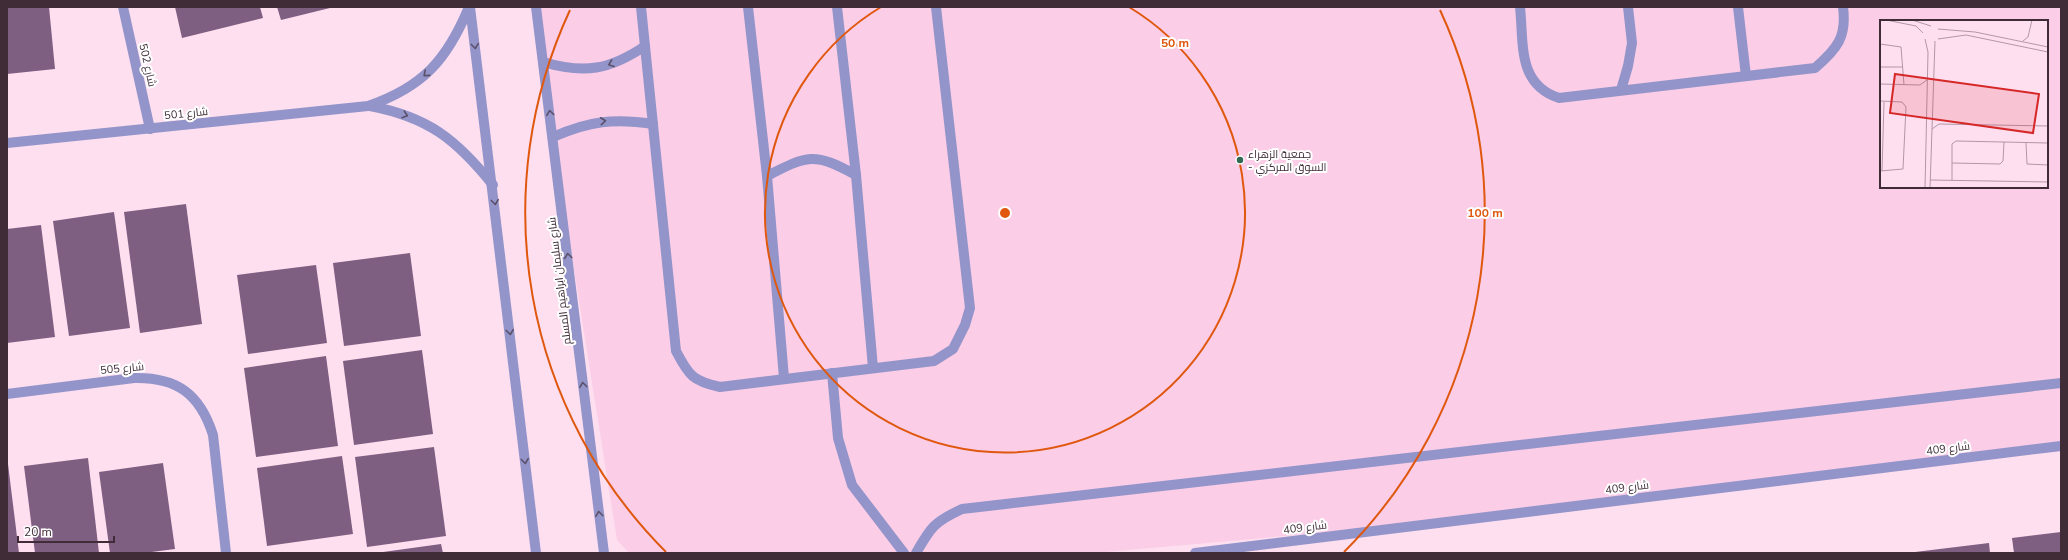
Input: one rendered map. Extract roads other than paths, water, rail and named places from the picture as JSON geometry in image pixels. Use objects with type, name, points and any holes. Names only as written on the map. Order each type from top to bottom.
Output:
[{"type":"street","name":"شارع 502","points":[[123,7],[150,128]]},
{"type":"street","name":"شارع 501","points":[[7,143],[368,106],[389,99],[409,88],[427,74],[452,44],[470,7]]},
{"type":"street","points":[[470,7],[493,184],[536,553]]},
{"type":"street","name":"شارع سليمان ابراهيم المسلم","points":[[536,7],[605,551]]},
{"type":"street","points":[[641,7],[676,352],[686,369],[699,382],[720,387],[832,372],[934,361],[953,349],[966,325],[970,308],[936,7]]},
{"type":"street","points":[[748,7],[767,176],[784,378]]},
{"type":"street","points":[[837,7],[856,175],[873,368]]},
{"type":"street","points":[[1520,7],[1526,70],[1536,85],[1547,94],[1560,98],[1815,68],[1831,54],[1842,37],[1843,7]]},
{"type":"street","points":[[1620,90],[1628,66],[1632,43],[1628,7]]},
{"type":"street","points":[[1738,7],[1746,76]]},
{"type":"street","points":[[543,62],[564,68],[586,70],[607,66],[627,58],[645,46]]},
{"type":"street","name":"شارع 501","points":[[368,106],[391,110],[413,117],[434,128],[456,144],[493,184]]},
{"type":"street","points":[[553,137],[577,127],[602,121],[627,120],[653,124]]},
{"type":"street","points":[[767,176],[796,161],[810,159],[830,161],[856,175]]},
{"type":"street","points":[[832,372],[838,438],[852,485],[904,553]]},
{"type":"street","name":"شارع 505","points":[[7,394],[140,378],[152,378],[170,382],[185,390],[198,403],[205,413],[213,435],[226,553]]},
{"type":"street","points":[[916,553],[928,532],[940,519],[962,509],[2061,383]]},
{"type":"street","name":"شارع 409","points":[[1195,553],[2061,446]]},
{"type":"place","name":"جمعية الزهراء - السوق المركزي","points":[[1240,160]]}]
